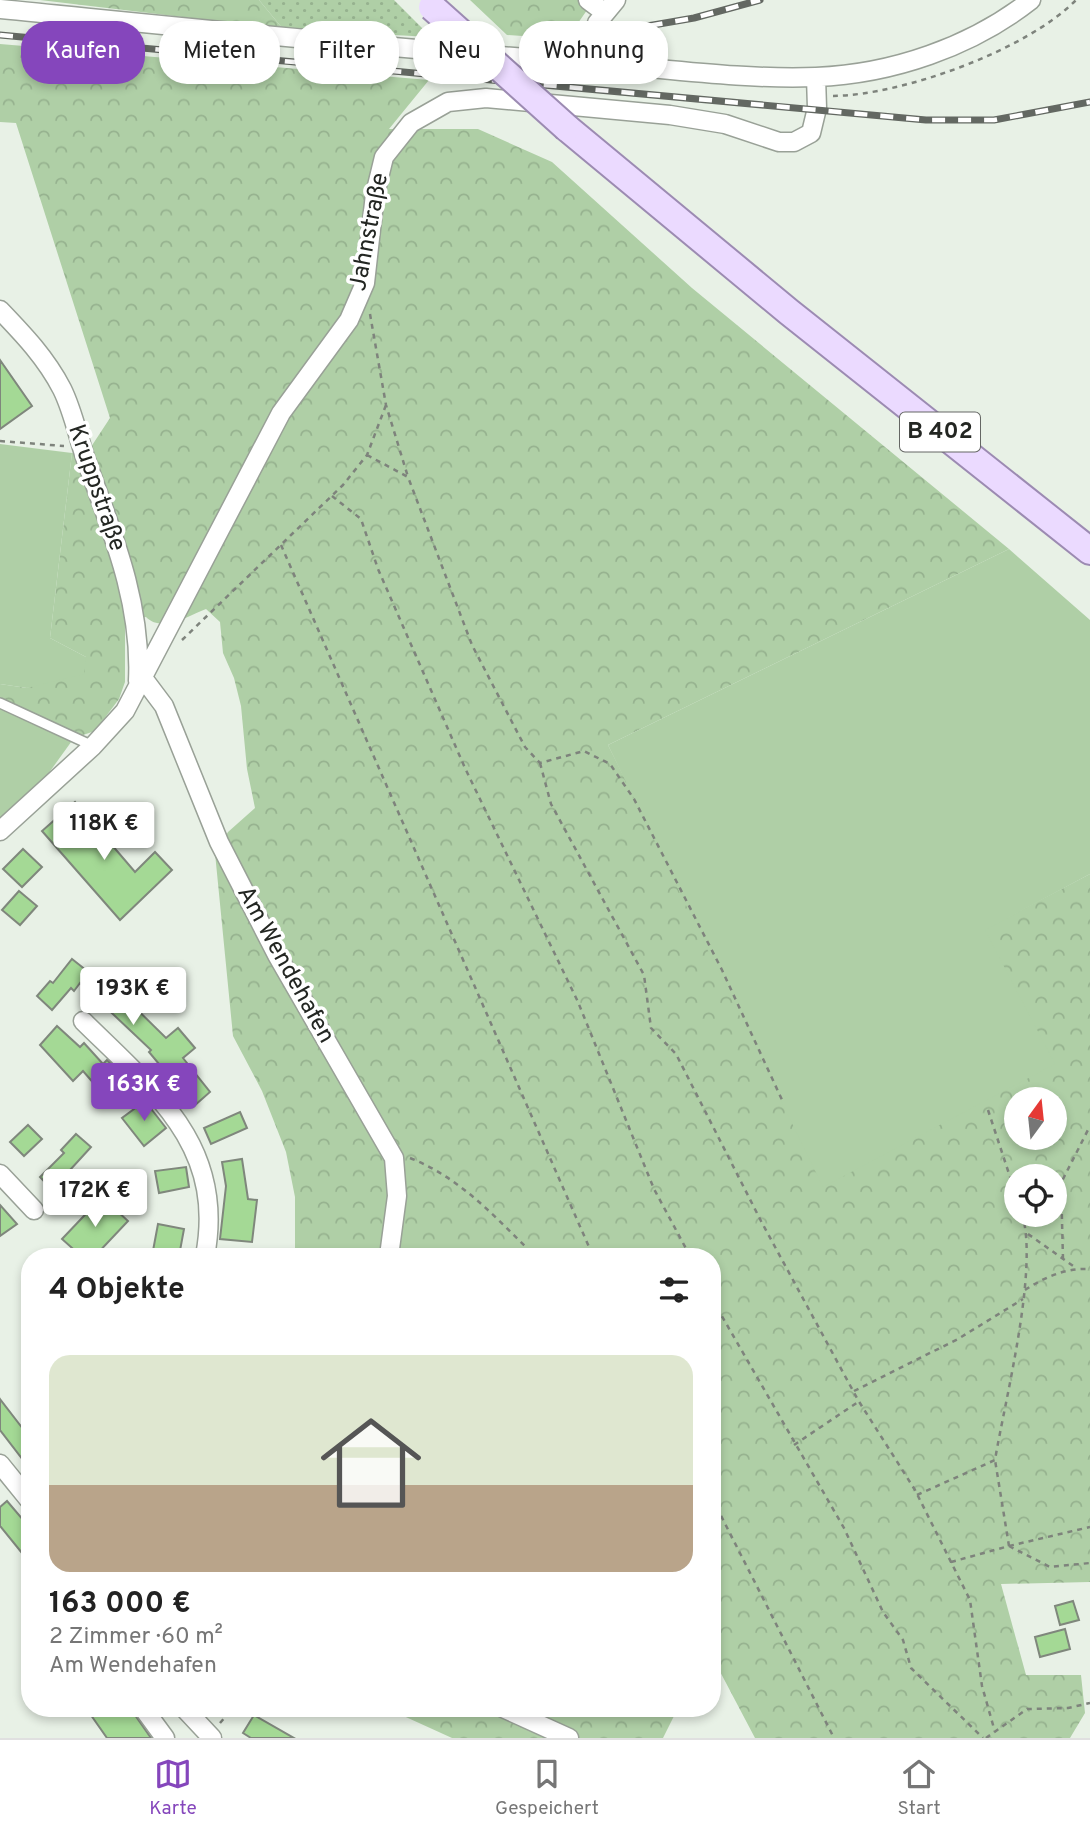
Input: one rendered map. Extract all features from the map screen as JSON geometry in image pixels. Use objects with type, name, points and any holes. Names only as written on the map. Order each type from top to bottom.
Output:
[{"type":"main road","name":"B 402","points":[[428,3],[567,128],[789,312],[1090,551]]},
{"type":"street","points":[[588,0],[610,6]]},
{"type":"street","points":[[668,67],[816,77],[911,61],[982,32],[1031,0]]},
{"type":"street","points":[[0,9],[519,57]]},
{"type":"street","name":"Jahnstraße","points":[[0,831],[93,746],[125,710],[281,412],[349,320],[365,283],[375,194],[384,157],[411,123],[448,102],[486,98],[670,115],[725,124],[779,142],[794,142],[811,133],[814,124],[816,77]]},
{"type":"street","name":"Kruppstraße","points":[[0,310],[37,348],[63,391],[135,611],[140,645],[140,683]]},
{"type":"street","name":"Am Wendehafen","points":[[140,683],[164,706],[219,842],[276,955],[394,1158],[397,1196],[391,1248]]},
{"type":"street","points":[[83,1021],[164,1102],[191,1140],[209,1198],[206,1248]]},
{"type":"street","points":[[0,1174],[34,1210]]},
{"type":"street","points":[[0,1464],[21,1490]]},
{"type":"street","points":[[150,1717],[165,1738]]},
{"type":"street","points":[[192,1717],[210,1737]]},
{"type":"street","points":[[523,1717],[569,1738]]},
{"type":"lane","points":[[0,704],[93,746]]},
{"type":"path","points":[[365,283],[386,405],[408,477],[472,645],[525,747],[540,763],[551,804],[644,975],[650,1028],[676,1054],[761,1221],[853,1392],[917,1495],[970,1600],[982,1686],[995,1732]]},
{"type":"path","points":[[179,643],[332,496],[367,455],[386,405]]},
{"type":"path","points":[[0,441],[53,447],[81,446]]},
{"type":"path","points":[[367,455],[408,477]]},
{"type":"path","points":[[332,496],[361,519],[378,569],[471,780],[578,1002],[654,1189],[686,1248]]},
{"type":"path","points":[[281,545],[589,1248]]},
{"type":"path","points":[[540,763],[584,751],[610,764],[634,799],[664,856],[783,1102]]},
{"type":"path","points":[[988,1110],[1006,1164]]},
{"type":"path","points":[[1063,1259],[1061,1183],[1090,1126]]},
{"type":"path","points":[[390,1150],[438,1169],[475,1197],[527,1248]]},
{"type":"path","points":[[1009,1546],[995,1460],[1023,1299],[1028,1234],[1026,1227]]},
{"type":"path","points":[[1028,1234],[1076,1268]]},
{"type":"path","points":[[1024,1291],[1044,1278],[1076,1268],[1090,1269]]},
{"type":"path","points":[[853,1392],[958,1339],[1023,1299]]},
{"type":"path","points":[[721,1315],[844,1528],[883,1612],[903,1640],[911,1668],[985,1738],[1027,1709],[1068,1708],[1090,1703]]},
{"type":"path","points":[[794,1445],[859,1402]]},
{"type":"path","points":[[917,1495],[995,1460]]},
{"type":"path","points":[[721,1515],[834,1738]]},
{"type":"path","points":[[951,1562],[1090,1527]]},
{"type":"path","points":[[1009,1546],[1050,1567],[1090,1563]]},
{"type":"green space","points":[[40,0],[259,0],[276,21],[216,21]]},
{"type":"green space","points":[[259,0],[394,0],[415,21],[413,36],[399,35],[399,21],[294,21],[294,30],[283,29],[280,21],[276,21]]},
{"type":"green space","points":[[470,0],[594,0],[579,21],[519,21],[519,36],[505,33],[505,21],[492,21]]},
{"type":"green space","points":[[0,44],[21,46],[21,84],[145,84],[145,56],[159,57],[159,84],[280,84],[280,67],[294,69],[294,84],[399,84],[399,77],[413,79],[413,84],[426,84],[389,129],[478,129],[552,162],[692,288],[1009,549],[608,745],[664,856],[985,929],[1090,874],[1090,1582],[1001,1584],[1026,1675],[1081,1675],[1085,1713],[1070,1738],[755,1738],[721,1673],[721,1248],[295,1248],[295,1197],[286,1152],[262,1091],[233,1036],[215,853],[228,832],[255,808],[247,769],[241,706],[234,678],[223,653],[220,622],[206,609],[167,623],[152,622],[146,617],[125,620],[125,682],[119,699],[95,731],[74,738],[0,703],[0,684],[27,688],[86,657],[50,638],[72,453],[85,456],[110,418],[16,123],[0,122]]},
{"type":"green space","points":[[0,444],[72,453],[50,638],[86,657],[84,674],[27,688],[0,684]]},
{"type":"green space","points":[[1009,549],[1090,620],[1090,874],[985,930],[1055,1064],[1012,1087],[1004,1087],[1004,1091],[823,1187],[608,745]]},
{"type":"green space","points":[[0,703],[74,738],[43,781],[0,823]]},
{"type":"green space","points":[[406,1717],[674,1717],[663,1738],[452,1738]]},
{"type":"building","points":[[0,360],[32,406],[0,429]]},
{"type":"building","points":[[75,802],[135,872],[155,852],[172,870],[120,920],[42,831]]},
{"type":"building","points":[[23,849],[42,867],[22,887],[3,869]]},
{"type":"building","points":[[19,891],[37,906],[20,925],[2,910]]},
{"type":"building","points":[[72,959],[101,982],[105,978],[166,1038],[178,1028],[195,1048],[183,1058],[210,1092],[194,1106],[149,1052],[151,1050],[80,983],[74,991],[71,988],[52,1010],[37,996],[50,981],[53,983]]},
{"type":"building","points":[[57,1026],[80,1047],[84,1043],[103,1064],[107,1060],[123,1076],[103,1094],[83,1071],[73,1081],[40,1045]]},
{"type":"building","points":[[145,1101],[166,1128],[144,1146],[122,1118]]},
{"type":"building","points":[[240,1112],[247,1128],[211,1144],[204,1128]]},
{"type":"building","points":[[28,1125],[42,1139],[24,1156],[10,1142]]},
{"type":"building","points":[[76,1134],[91,1147],[70,1170],[74,1174],[55,1193],[40,1177],[64,1153],[61,1150]]},
{"type":"building","points":[[242,1159],[248,1199],[257,1200],[252,1242],[220,1239],[226,1186],[222,1162]]},
{"type":"building","points":[[186,1167],[189,1187],[159,1193],[155,1171]]},
{"type":"building","points":[[102,1197],[128,1221],[103,1248],[72,1248],[62,1239]]},
{"type":"building","points":[[0,1205],[17,1224],[0,1236]]},
{"type":"building","points":[[158,1224],[184,1229],[180,1248],[154,1248]]},
{"type":"building","points":[[0,1399],[21,1426],[21,1457],[0,1430]]},
{"type":"building","points":[[7,1501],[21,1517],[21,1552],[0,1526],[0,1507]]},
{"type":"building","points":[[1073,1601],[1079,1620],[1060,1625],[1055,1606]]},
{"type":"building","points":[[1065,1629],[1070,1649],[1040,1657],[1035,1637]]},
{"type":"building","points":[[92,1717],[136,1717],[151,1738],[107,1738]]},
{"type":"building","points":[[253,1717],[257,1717],[294,1738],[251,1738],[243,1733]]},
{"type":"railway","points":[[668,22],[760,0]]},
{"type":"railway","points":[[0,35],[926,120],[994,120],[1090,102]]}]
